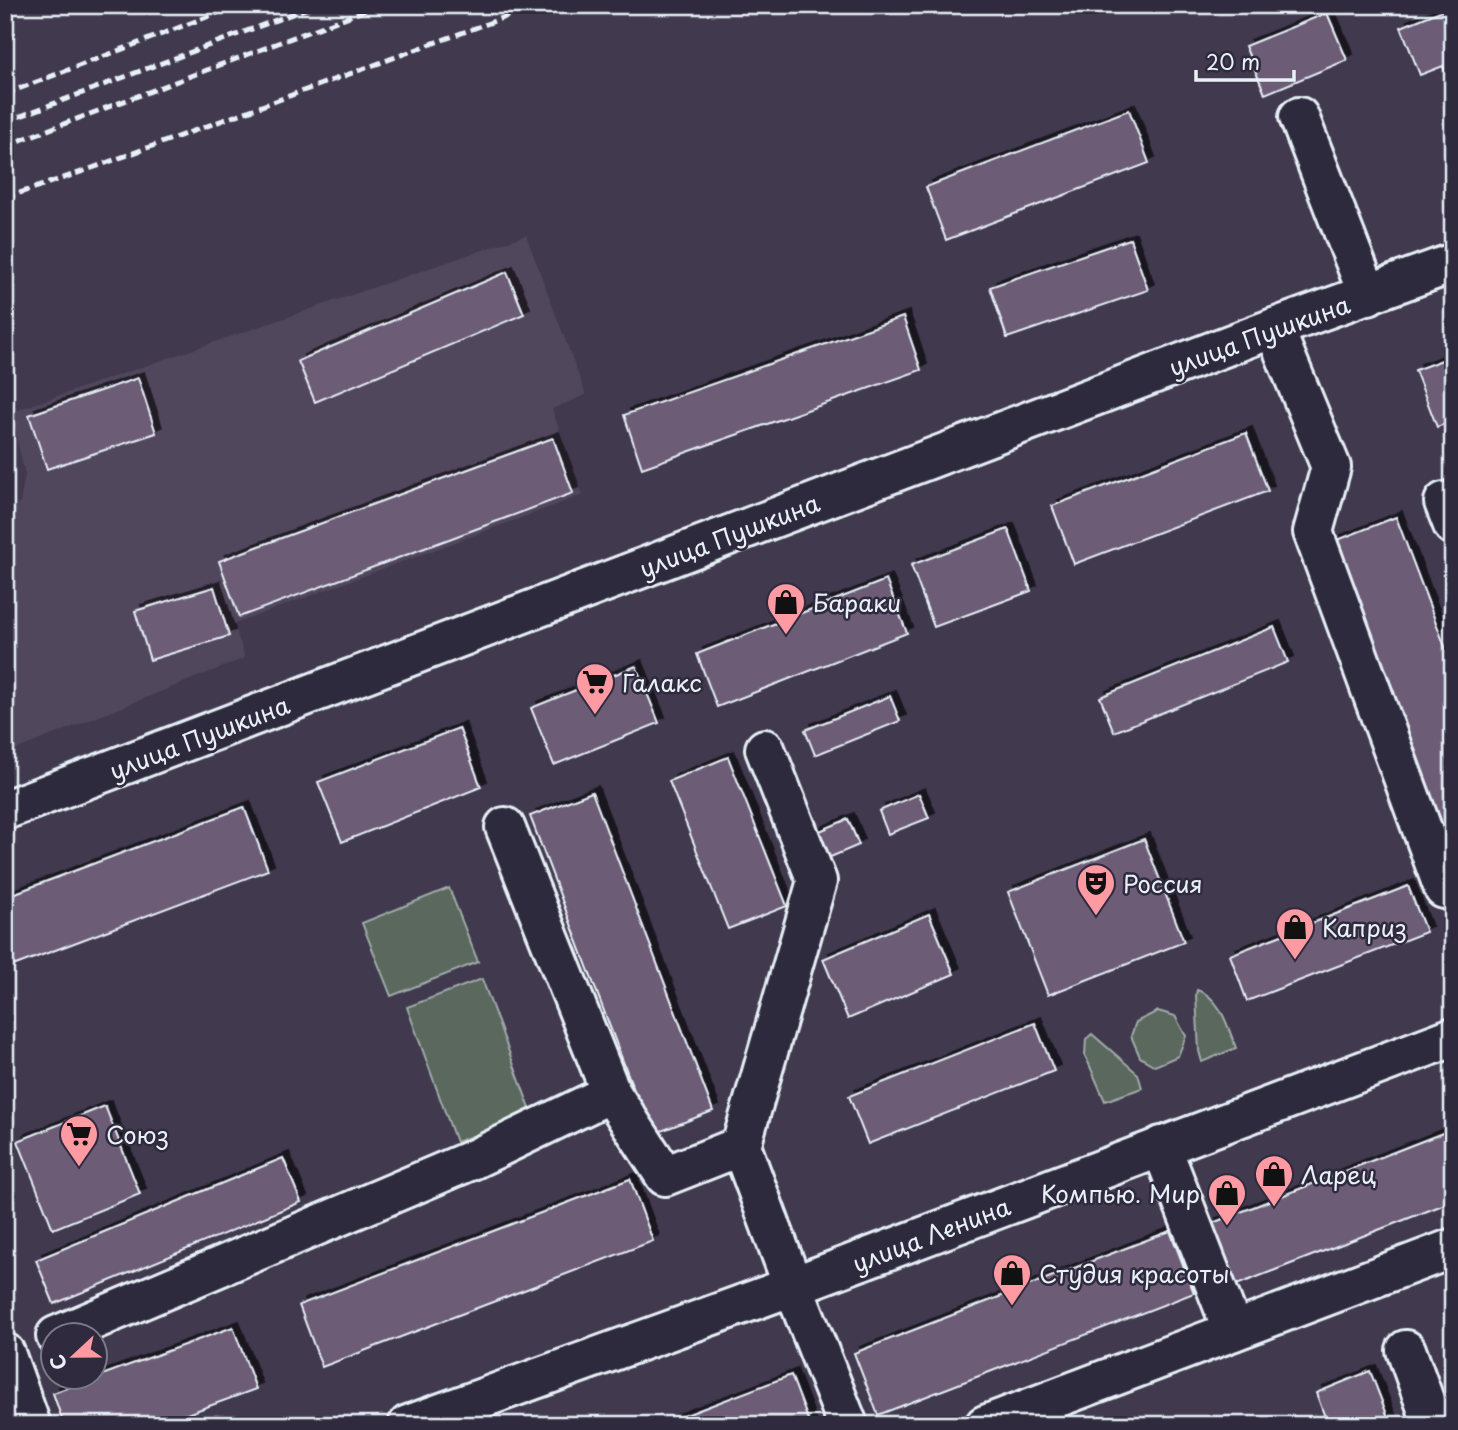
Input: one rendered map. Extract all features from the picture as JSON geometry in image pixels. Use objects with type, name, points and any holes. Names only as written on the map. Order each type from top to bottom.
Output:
[{"type":"street","points":[[1299,117],[1368,295]]},
{"type":"street","name":"улица Пушкина","points":[[5,810],[1453,262]]},
{"type":"street","points":[[1274,328],[1331,467],[1313,532],[1444,889],[1453,886]]},
{"type":"street","points":[[765,749],[817,881],[741,1146],[848,1425]]},
{"type":"street","points":[[505,827],[611,1093],[665,1176],[741,1146]]},
{"type":"street","name":"улица Ленина","points":[[408,1425],[793,1286],[1453,1037]]},
{"type":"street","points":[[87,1322],[474,1159],[611,1093]]},
{"type":"street","points":[[1161,1146],[1233,1331]]},
{"type":"street","points":[[985,1425],[1453,1248]]},
{"type":"street","points":[[31,1425],[6,1355],[38,1342]]},
{"type":"street","points":[[1406,1350],[1433,1425]]},
{"type":"shaded area","points":[[526,235],[586,395],[552,409],[583,495],[234,624],[245,658],[5,754],[5,507],[20,503],[25,475],[11,412]]},
{"type":"green space","points":[[449,888],[478,962],[391,996],[362,923]]},
{"type":"green space","points":[[482,979],[532,1114],[456,1142],[407,1007]]},
{"type":"green space","points":[[1197,990],[1218,1006],[1236,1048],[1202,1062],[1199,1051]]},
{"type":"green space","points":[[1158,1011],[1175,1016],[1186,1036],[1178,1056],[1155,1066],[1140,1057],[1131,1036],[1136,1022]]},
{"type":"green space","points":[[1092,1034],[1138,1074],[1142,1088],[1105,1101],[1085,1055],[1086,1039]]},
{"type":"building","points":[[1453,6],[1453,90],[1443,66],[1420,75],[1401,27]]},
{"type":"building","points":[[1327,13],[1347,60],[1265,94],[1245,46]]},
{"type":"building","points":[[1129,110],[1149,163],[946,240],[926,187]]},
{"type":"building","points":[[1130,239],[1148,290],[1007,338],[990,287]]},
{"type":"building","points":[[507,272],[524,314],[315,402],[298,361]]},
{"type":"building","points":[[903,317],[921,370],[642,468],[624,415]]},
{"type":"building","points":[[1453,356],[1453,421],[1437,427],[1415,370]]},
{"type":"building","points":[[138,378],[156,433],[47,469],[29,415]]},
{"type":"building","points":[[1246,433],[1268,491],[1074,564],[1052,506]]},
{"type":"building","points":[[553,438],[573,493],[239,617],[219,561]]},
{"type":"building","points":[[1396,517],[1453,668],[1451,851],[1335,541]]},
{"type":"building","points":[[1008,529],[1031,591],[934,627],[911,565]]},
{"type":"building","points":[[886,580],[907,633],[717,707],[697,654]]},
{"type":"building","points":[[214,587],[229,636],[150,660],[135,611]]},
{"type":"building","points":[[1274,627],[1288,662],[1114,732],[1100,697]]},
{"type":"building","name":"Галакс","points":[[636,666],[659,723],[554,765],[531,708]]},
{"type":"building","points":[[890,696],[900,721],[815,755],[805,730]]},
{"type":"building","points":[[459,728],[481,787],[342,842],[318,782]]},
{"type":"building","points":[[728,757],[787,906],[728,929],[669,781]]},
{"type":"building","points":[[592,792],[713,1111],[651,1135],[530,816]]},
{"type":"building","points":[[919,794],[929,818],[888,834],[879,811]]},
{"type":"building","points":[[244,807],[268,870],[5,969],[5,897]]},
{"type":"building","points":[[848,819],[859,845],[826,859],[815,833]]},
{"type":"building","name":"Россия","points":[[1144,839],[1184,942],[1048,995],[1008,892]]},
{"type":"building","points":[[1408,886],[1426,932],[1247,1001],[1230,955]]},
{"type":"building","points":[[929,914],[954,974],[848,1019],[823,959]]},
{"type":"building","points":[[1035,1023],[1054,1071],[868,1144],[849,1096]]},
{"type":"building","name":"Союз","points":[[105,1106],[140,1194],[53,1229],[18,1141]]},
{"type":"building","points":[[1453,1129],[1453,1201],[1234,1286],[1210,1224]]},
{"type":"building","points":[[283,1158],[301,1202],[54,1304],[36,1260]]},
{"type":"building","points":[[630,1179],[653,1241],[322,1367],[299,1305]]},
{"type":"building","points":[[1170,1231],[1194,1293],[878,1415],[854,1353]]},
{"type":"building","points":[[233,1327],[256,1389],[157,1425],[64,1425],[53,1393],[108,1392],[108,1373]]},
{"type":"building","points":[[1370,1371],[1391,1425],[1328,1425],[1316,1393]]},
{"type":"building","points":[[791,1375],[810,1425],[660,1425]]},
{"type":"railway","points":[[5,94],[238,5]]},
{"type":"railway","points":[[5,122],[316,5]]},
{"type":"railway","points":[[5,146],[379,5]]},
{"type":"railway","points":[[5,198],[538,5]]},
{"type":"place","name":"Бараки","points":[[786,636]]},
{"type":"place","name":"Галакс","points":[[595,716]]},
{"type":"place","name":"Россия","points":[[1096,917]]},
{"type":"place","name":"Каприз","points":[[1295,961]]},
{"type":"place","name":"Союз","points":[[79,1168]]},
{"type":"place","name":"Ларец","points":[[1274,1208]]},
{"type":"place","name":"Компью. Мир","points":[[1227,1227]]},
{"type":"place","name":"Студия красоты","points":[[1012,1307]]}]
